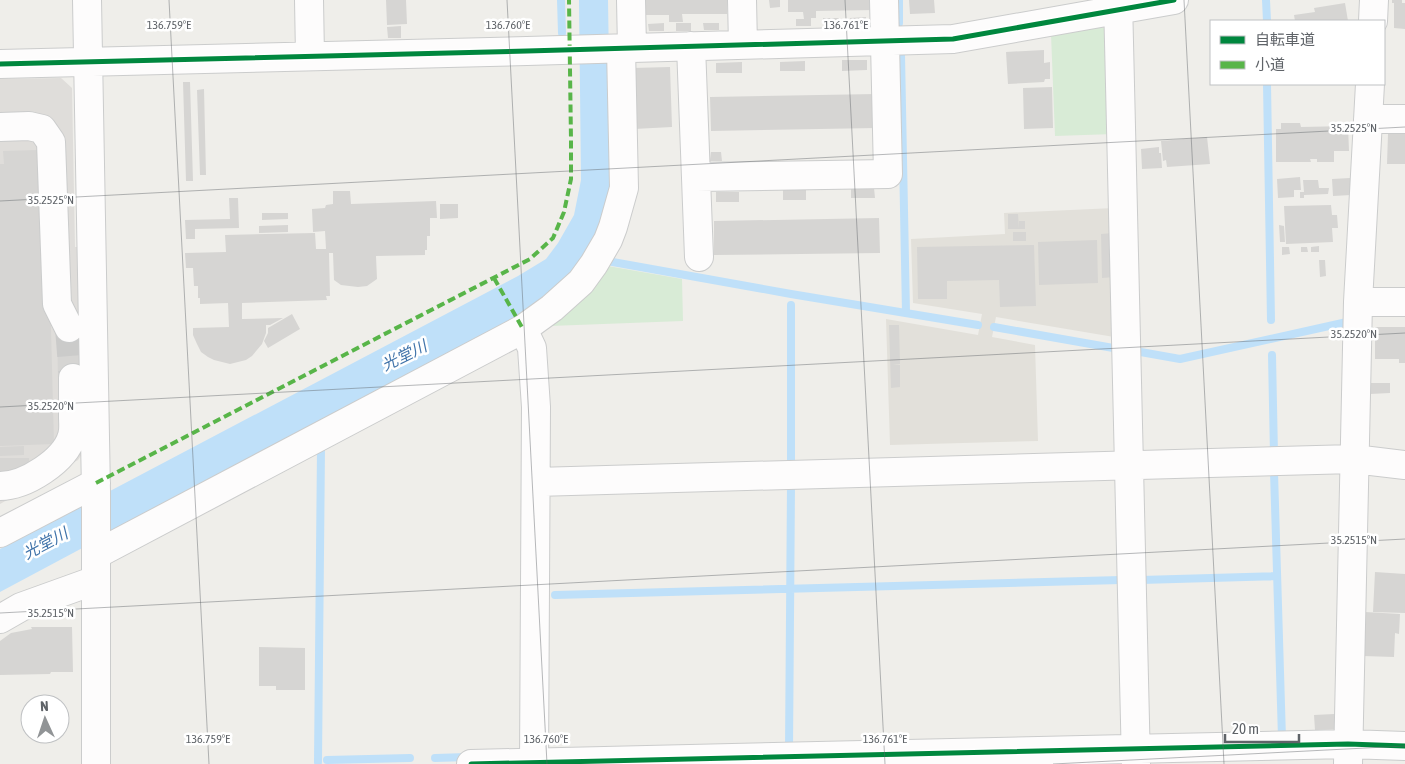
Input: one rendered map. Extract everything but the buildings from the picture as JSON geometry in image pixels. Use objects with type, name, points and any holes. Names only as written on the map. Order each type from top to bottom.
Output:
[{"type":"street","points":[[87,0],[92,236],[90,489],[96,560],[96,764]]},
{"type":"street","points":[[309,0],[310,56]]},
{"type":"street","points":[[0,619],[96,560],[523,329],[552,308],[581,282],[608,240],[624,188],[627,48],[631,0]]},
{"type":"street","points":[[742,0],[743,45]]},
{"type":"street","points":[[696,177],[888,174],[884,0]]},
{"type":"street","points":[[0,64],[953,39],[1118,5],[1174,0]]},
{"type":"street","points":[[1373,20],[1374,0]]},
{"type":"street","points":[[1118,5],[1136,756]]},
{"type":"street","points":[[692,46],[699,257]]},
{"type":"street","points":[[1348,754],[1358,302],[1370,85]]},
{"type":"street","points":[[1368,118],[1405,119]]},
{"type":"street","points":[[0,127],[28,126],[42,129],[51,142],[57,304],[69,328]]},
{"type":"street","points":[[55,237],[92,236]]},
{"type":"street","points":[[1358,302],[1405,302]]},
{"type":"street","points":[[523,329],[532,348],[536,407],[534,763]]},
{"type":"street","points":[[0,486],[8,486],[34,476],[53,462],[68,447],[73,434],[72,378]]},
{"type":"street","points":[[536,482],[1354,459],[1405,465]]},
{"type":"street","points":[[34,476],[90,489]]},
{"type":"street","points":[[0,533],[90,489]]},
{"type":"street","points":[[471,764],[1348,754],[1405,746]]},
{"type":"shaded area","points":[[61,78],[72,88],[75,247],[81,247],[84,451],[78,460],[0,504],[0,79]]},
{"type":"shaded area","points":[[1114,208],[1120,338],[996,317],[992,337],[1035,345],[1038,441],[890,445],[886,319],[978,335],[982,314],[913,303],[911,239],[1005,234],[1004,213]]},
{"type":"green space","points":[[1101,27],[1110,31],[1114,134],[1055,136],[1051,34]]},
{"type":"green space","points":[[602,265],[682,279],[683,321],[550,326]]},
{"type":"water","name":"光堂川","points":[[579,0],[608,0],[611,188],[601,230],[572,276],[528,310],[0,592],[0,549],[518,276],[546,259],[558,243],[574,215],[581,180]]},
{"type":"waterway","points":[[561,0],[562,33]]},
{"type":"waterway","points":[[899,0],[899,23]]},
{"type":"waterway","points":[[1266,0],[1267,20]]},
{"type":"waterway","points":[[901,55],[906,313]]},
{"type":"waterway","points":[[1267,85],[1271,320]]},
{"type":"waterway","points":[[607,261],[978,325]]},
{"type":"waterway","points":[[791,305],[791,468]]},
{"type":"waterway","points":[[1135,351],[1180,359],[1347,322]]},
{"type":"waterway","points":[[994,327],[1119,349]]},
{"type":"waterway","points":[[1272,355],[1274,455]]},
{"type":"waterway","points":[[318,762],[321,448]]},
{"type":"waterway","points":[[1274,472],[1283,738]]},
{"type":"waterway","points":[[789,750],[791,485]]},
{"type":"waterway","points":[[1141,580],[1277,576]]},
{"type":"waterway","points":[[555,595],[1121,580]]},
{"type":"waterway","points":[[435,758],[468,757]]},
{"type":"waterway","points":[[327,760],[410,758]]},
{"type":"tunnel","points":[[69,328],[73,378]]},
{"type":"marked path","points":[[96,483],[530,259],[553,238],[564,212],[571,179],[569,0]]},
{"type":"marked path","points":[[494,278],[523,329]]},
{"type":"cycle path","points":[[0,64],[953,39],[1174,0]]},
{"type":"cycle path","points":[[471,764],[1348,744],[1405,746]]}]
